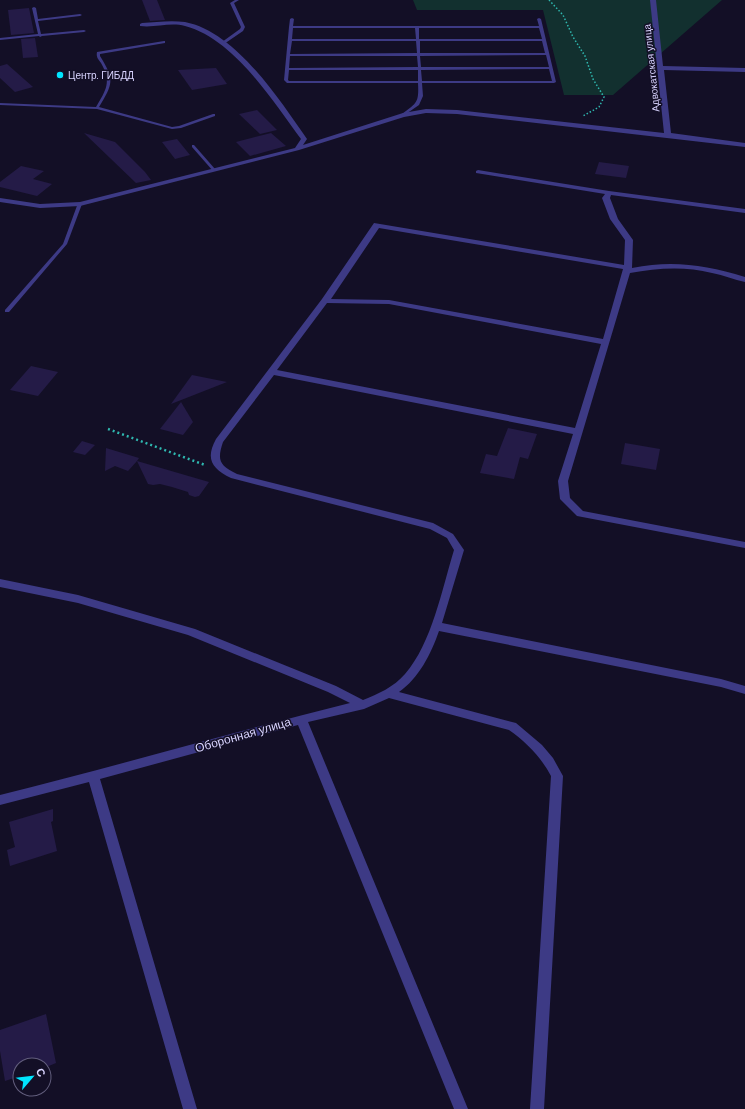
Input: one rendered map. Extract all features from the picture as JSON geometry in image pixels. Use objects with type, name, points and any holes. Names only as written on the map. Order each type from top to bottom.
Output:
[{"type":"street","name":"Адвокатская улица","points":[[653,0],[668,135]]},
{"type":"street","points":[[142,26],[185,24],[196,27],[223,43],[263,84],[304,139],[297,149]]},
{"type":"street","points":[[661,68],[745,70]]},
{"type":"street","points":[[0,200],[30,206],[56,207],[80,204],[297,149],[403,115],[426,111],[457,112],[571,124],[745,145]]},
{"type":"street","points":[[478,172],[609,193],[745,211]]},
{"type":"street","points":[[609,193],[606,198],[614,219],[629,240],[628,269],[563,481],[565,500],[580,514],[745,545]]},
{"type":"street","points":[[220,470],[214,462],[215,451],[219,441],[325,301],[377,225],[628,269],[650,266],[689,266],[706,269],[745,280]]},
{"type":"street","points":[[325,301],[389,302],[606,342]]},
{"type":"street","points":[[272,372],[578,432]]},
{"type":"street","name":"Оборонная улица","points":[[0,800],[93,777],[301,719],[364,705],[389,694],[409,678],[421,659],[436,626],[459,550],[450,536],[434,526],[234,476],[220,470]]},
{"type":"street","points":[[0,583],[78,599],[191,632],[332,689],[364,705]]},
{"type":"street","points":[[436,626],[721,683],[745,690]]},
{"type":"street","points":[[389,694],[512,726],[526,735],[552,765],[557,776],[537,1109]]},
{"type":"street","points":[[301,719],[461,1109]]},
{"type":"street","points":[[93,777],[190,1109]]},
{"type":"lane","points":[[223,43],[242,30],[232,2],[237,0]]},
{"type":"lane","points":[[34,8],[40,36]]},
{"type":"lane","points":[[37,20],[80,15]]},
{"type":"lane","points":[[292,19],[286,80],[291,82],[551,83],[554,81],[539,19]]},
{"type":"lane","points":[[403,115],[417,105],[421,96],[417,27]]},
{"type":"lane","points":[[291,28],[541,27]]},
{"type":"lane","points":[[0,39],[84,31]]},
{"type":"lane","points":[[290,40],[544,40]]},
{"type":"lane","points":[[96,108],[107,91],[111,80],[107,70],[98,56],[98,53],[164,42]]},
{"type":"lane","points":[[288,55],[548,54]]},
{"type":"lane","points":[[287,69],[551,68]]},
{"type":"lane","points":[[0,104],[96,108],[172,128],[180,128],[214,115]]},
{"type":"lane","points":[[193,146],[214,170]]},
{"type":"lane","points":[[7,311],[66,244],[80,204]]},
{"type":"path","points":[[549,0],[563,15],[572,37],[585,56],[593,78],[604,97],[603,104],[597,110],[577,119],[571,124]]},
{"type":"path","points":[[108,429],[220,470]]},
{"type":"green space","points":[[413,0],[722,0],[613,95],[564,95],[543,10],[417,10]]},
{"type":"building","points":[[142,0],[157,0],[165,20],[150,21]]},
{"type":"building","points":[[29,8],[34,33],[11,35],[8,10]]},
{"type":"building","points":[[35,38],[38,57],[23,58],[21,39]]},
{"type":"building","points":[[7,64],[33,87],[15,92],[0,78],[0,66]]},
{"type":"building","points":[[216,68],[227,84],[192,90],[178,70]]},
{"type":"building","points":[[257,110],[277,130],[260,134],[239,114]]},
{"type":"building","points":[[84,133],[115,142],[151,180],[136,183]]},
{"type":"building","points":[[271,133],[286,146],[250,156],[236,142]]},
{"type":"building","points":[[177,139],[190,155],[175,159],[162,142]]},
{"type":"building","points":[[599,162],[629,166],[626,178],[595,174]]},
{"type":"building","points":[[21,166],[44,171],[33,179],[52,184],[37,196],[0,187],[0,182]]},
{"type":"building","points":[[31,366],[58,372],[38,396],[10,390]]},
{"type":"building","points":[[192,375],[227,382],[171,404]]},
{"type":"building","points":[[181,402],[193,422],[183,435],[160,429]]},
{"type":"building","points":[[508,428],[537,434],[528,459],[520,457],[514,479],[480,473],[486,454],[497,456]]},
{"type":"building","points":[[82,441],[95,445],[85,455],[73,452]]},
{"type":"building","points":[[625,443],[660,449],[656,470],[621,464]]},
{"type":"building","points":[[106,448],[139,458],[128,471],[115,466],[105,471]]},
{"type":"building","points":[[137,461],[209,482],[199,496],[195,497],[189,495],[188,492],[172,487],[160,484],[148,484]]},
{"type":"building","points":[[53,809],[53,821],[51,822],[57,851],[10,866],[7,850],[15,847],[9,822]]},
{"type":"building","points":[[46,1014],[56,1063],[52,1065],[52,1057],[12,1057],[12,1079],[5,1081],[0,1051],[0,1030]]},
{"type":"place","name":"Центр. ГИБДД","points":[[60,75]]}]
